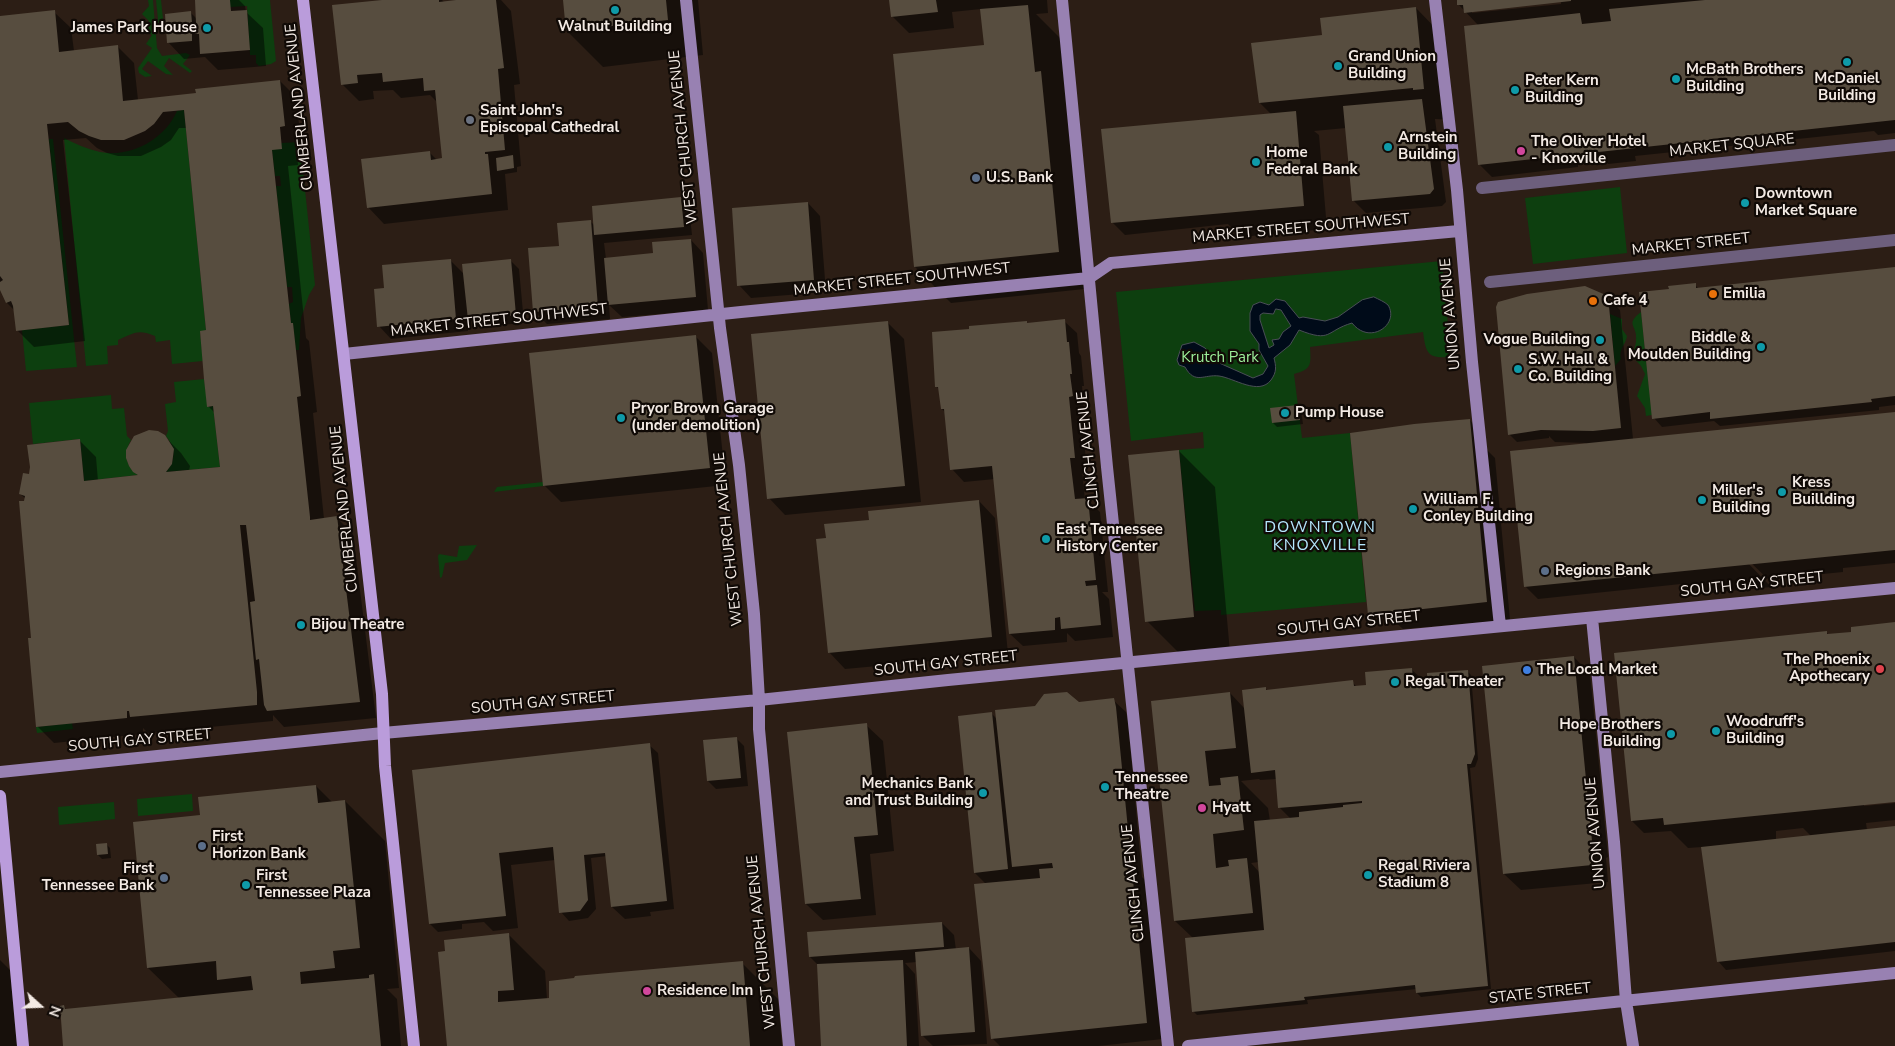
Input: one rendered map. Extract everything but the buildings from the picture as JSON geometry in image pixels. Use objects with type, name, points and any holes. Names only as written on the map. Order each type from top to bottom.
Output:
[{"type":"main road","name":"CUMBERLAND AVENUE","points":[[303,0],[382,694],[385,766],[414,1046]]},
{"type":"main road","points":[[0,796],[23,1046]]},
{"type":"street","name":"WEST CHURCH AVENUE","points":[[686,0],[719,314],[739,465],[754,614],[759,729],[789,1046]]},
{"type":"street","name":"CLINCH AVENUE","points":[[1062,0],[1127,662],[1168,1046]]},
{"type":"street","name":"UNION AVENUE","points":[[1436,0],[1466,282],[1472,370],[1500,626]]},
{"type":"street","name":"MARKET SQUARE","points":[[1482,188],[1895,145]]},
{"type":"street","name":"MARKET STREET SOUTHWEST","points":[[344,354],[719,314],[1089,278],[1111,264],[1459,230]]},
{"type":"street","name":"MARKET STREET","points":[[1490,282],[1895,240]]},
{"type":"street","name":"SOUTH GAY STREET","points":[[0,772],[383,733],[759,700],[1127,662],[1895,588]]},
{"type":"street","name":"UNION AVENUE","points":[[1592,618],[1613,832],[1626,1001],[1633,1046]]},
{"type":"street","name":"STATE STREET","points":[[1188,1046],[1895,973]]},
{"type":"green space","points":[[148,0],[153,0],[157,48],[162,56],[186,53],[190,55],[183,64],[192,71],[190,73],[169,58],[164,66],[173,75],[166,74],[148,61],[142,69],[152,76],[145,77],[139,73],[138,68],[152,48],[146,44],[152,35],[144,29],[149,21],[142,14],[149,6]]},
{"type":"green space","points":[[156,0],[161,0],[164,28],[159,29]]},
{"type":"green space","points":[[230,0],[270,0],[276,61],[259,66],[256,63],[256,55],[250,55],[247,6],[230,7]]},
{"type":"green space","points":[[184,110],[206,330],[200,332],[203,361],[172,364],[170,340],[156,342],[155,336],[140,332],[118,340],[118,345],[107,346],[108,364],[86,366],[64,138],[100,152],[123,152],[135,149],[156,138],[172,121],[177,111]]},
{"type":"green space","points":[[49,139],[53,139],[77,367],[26,371],[22,330],[69,325]]},
{"type":"green space","points":[[300,142],[315,285],[309,295],[301,318],[299,350],[296,350],[289,304],[293,302],[292,287],[287,287],[276,186],[281,186],[280,176],[275,176],[272,150],[281,143]]},
{"type":"green space","points":[[1620,187],[1627,253],[1533,264],[1525,198]]},
{"type":"green space","name":"Krutch Park","points":[[1442,261],[1451,357],[1432,356],[1425,345],[1423,332],[1310,347],[1309,365],[1304,370],[1294,374],[1302,438],[1350,433],[1366,602],[1221,615],[1221,610],[1195,611],[1179,450],[1204,448],[1203,432],[1131,441],[1116,292]]},
{"type":"green space","points":[[1641,312],[1652,415],[1646,416],[1645,408],[1637,396],[1645,374],[1632,356],[1636,344],[1636,335],[1632,323]]},
{"type":"green space","points":[[1610,314],[1622,319],[1622,329],[1627,336],[1621,350],[1621,359],[1615,366]]},
{"type":"green space","points":[[204,379],[208,407],[213,406],[220,467],[166,472],[172,463],[174,454],[172,445],[166,436],[168,431],[165,404],[176,402],[174,382]]},
{"type":"green space","points":[[111,395],[112,409],[124,408],[127,436],[131,440],[127,449],[128,464],[138,475],[84,481],[80,439],[33,444],[29,403]]},
{"type":"green space","points":[[543,482],[543,486],[494,492],[497,487]]},
{"type":"green space","points":[[477,545],[467,560],[445,563],[442,577],[440,578],[439,554],[457,557],[459,546]]},
{"type":"green space","points":[[72,723],[73,729],[37,733],[36,727]]},
{"type":"green space","points":[[192,794],[193,811],[138,816],[137,799]]},
{"type":"green space","points":[[114,802],[115,819],[59,825],[58,807]]},
{"type":"water","points":[[1374,297],[1388,305],[1391,312],[1387,325],[1381,330],[1367,333],[1359,330],[1352,323],[1323,336],[1299,330],[1290,345],[1274,358],[1275,372],[1266,385],[1246,385],[1219,376],[1192,376],[1185,367],[1179,365],[1177,360],[1182,345],[1194,342],[1205,348],[1217,362],[1253,378],[1263,374],[1268,366],[1259,350],[1259,344],[1250,331],[1250,313],[1253,305],[1260,302],[1269,305],[1276,299],[1285,301],[1299,318],[1325,321],[1338,317],[1362,300]],"holes":[[[1276,309],[1281,310],[1291,326],[1283,332],[1279,339],[1272,340],[1274,345],[1269,348],[1260,315],[1263,313],[1273,314]]]},
{"type":"place","name":"Walnut Building","points":[[615,10]]},
{"type":"place","name":"James Park House","points":[[207,28]]},
{"type":"place","name":"McDaniel Building","points":[[1847,62]]},
{"type":"place","name":"Grand Union Building","points":[[1338,66]]},
{"type":"place","name":"McBath Brothers Building","points":[[1676,79]]},
{"type":"place","name":"Peter Kern Building","points":[[1515,90]]},
{"type":"place","name":"Saint John's Episcopal Cathedral","points":[[470,120]]},
{"type":"place","name":"Arnstein Building","points":[[1388,147]]},
{"type":"place","name":"The Oliver Hotel - Knoxville","points":[[1521,151]]},
{"type":"place","name":"Home Federal Bank","points":[[1256,162]]},
{"type":"place","name":"U.S. Bank","points":[[976,178]]},
{"type":"place","name":"Downtown Market Square","points":[[1745,203]]},
{"type":"place","name":"Emilia","points":[[1713,294]]},
{"type":"place","name":"Cafe 4","points":[[1593,301]]},
{"type":"place","name":"Vogue Building","points":[[1600,340]]},
{"type":"place","name":"Biddle & Moulden Building","points":[[1761,347]]},
{"type":"place","name":"S.W. Hall & Co. Building","points":[[1518,369]]},
{"type":"place","name":"Pump House","points":[[1285,413]]},
{"type":"place","name":"Pryor Brown Garage (under demolition)","points":[[621,418]]},
{"type":"place","name":"Kress Buillding","points":[[1782,492]]},
{"type":"place","name":"Miller's Building","points":[[1702,500]]},
{"type":"place","name":"William F. Conley Building","points":[[1413,509]]},
{"type":"place","name":"East Tennessee History Center","points":[[1046,539]]},
{"type":"place","name":"Regions Bank","points":[[1545,571]]},
{"type":"place","name":"Bijou Theatre","points":[[301,625]]},
{"type":"place","name":"The Phoenix Apothecary","points":[[1880,669]]},
{"type":"place","name":"The Local Market","points":[[1527,670]]},
{"type":"place","name":"Regal Theater","points":[[1395,682]]},
{"type":"place","name":"Woodruff's Building","points":[[1716,731]]},
{"type":"place","name":"Hope Brothers Building","points":[[1671,734]]},
{"type":"place","name":"Tennessee Theatre","points":[[1105,787]]},
{"type":"place","name":"Mechanics Bank and Trust Building","points":[[983,793]]},
{"type":"place","name":"Hyatt","points":[[1202,808]]},
{"type":"place","name":"First Horizon Bank","points":[[202,846]]},
{"type":"place","name":"Regal Riviera Stadium 8","points":[[1368,875]]},
{"type":"place","name":"First Tennessee Bank","points":[[164,878]]},
{"type":"place","name":"First Tennessee Plaza","points":[[246,885]]},
{"type":"place","name":"Residence Inn","points":[[647,991]]},
{"type":"district","name":"DOWNTOWN KNOXVILLE","points":[[1320,537]]}]
